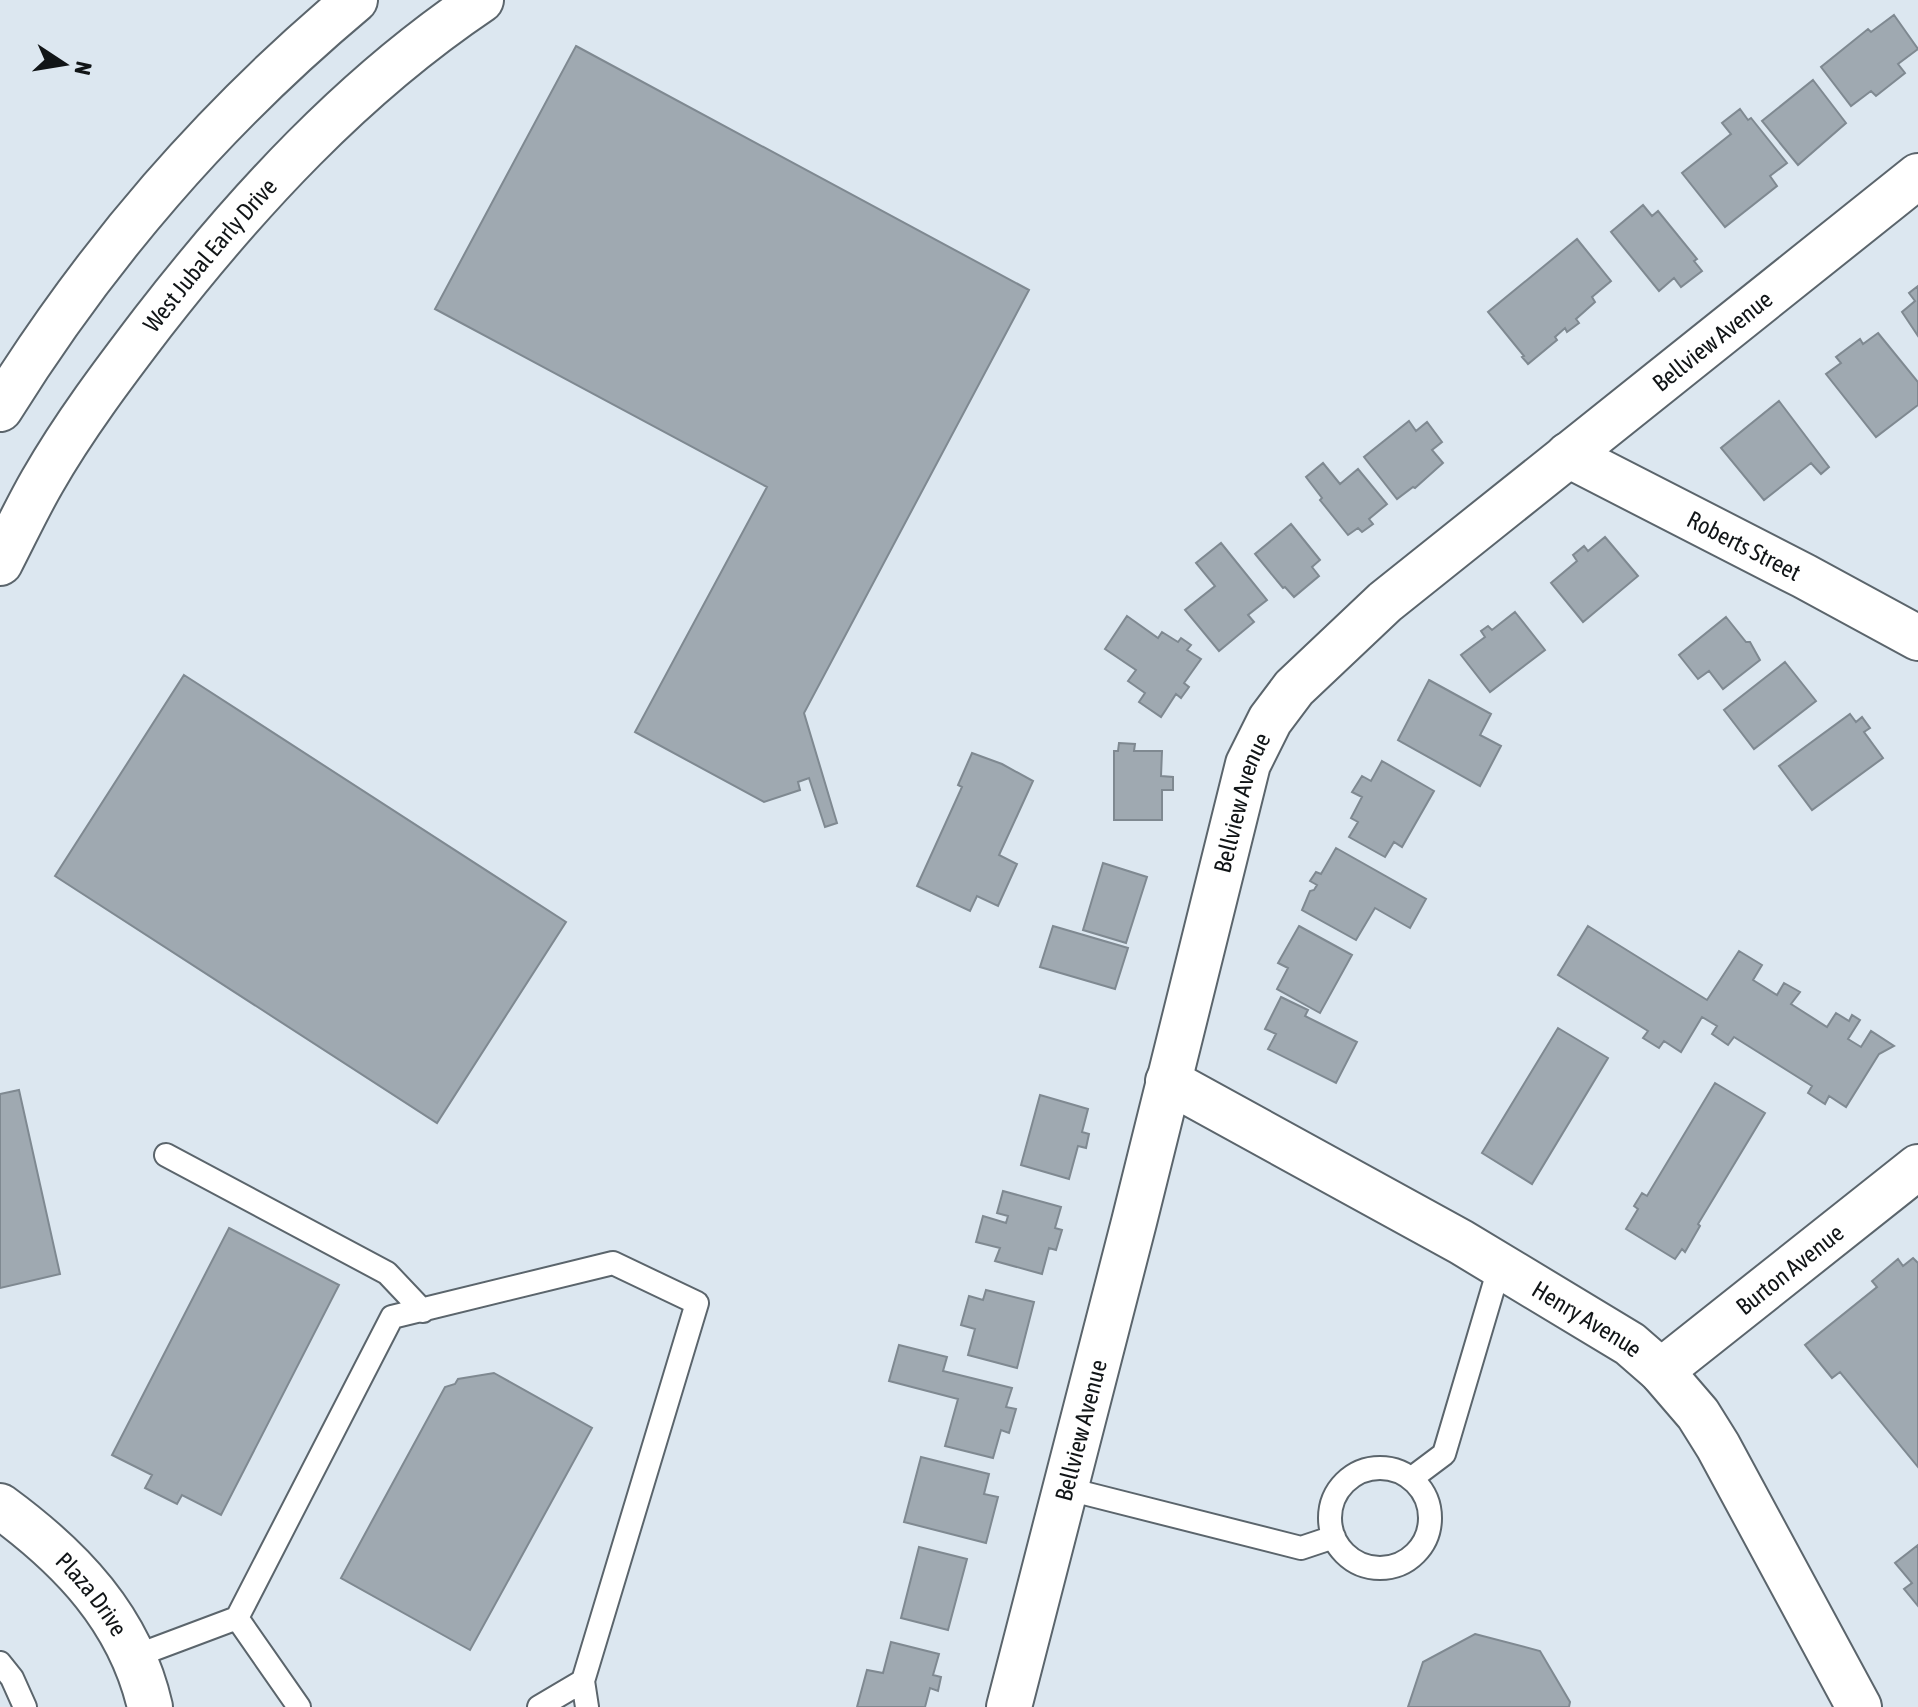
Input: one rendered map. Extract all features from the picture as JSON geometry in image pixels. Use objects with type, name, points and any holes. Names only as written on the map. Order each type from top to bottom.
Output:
[{"type":"street","points":[[0,409],[40,346],[115,244],[197,147],[293,52],[355,0]]},
{"type":"street","name":"West Jubal Early Drive","points":[[0,563],[43,481],[101,393],[201,261],[271,181],[361,95],[481,0]]},
{"type":"street","name":"Bellview Avenue","points":[[1009,1707],[1248,764],[1270,720],[1294,688],[1385,602],[1918,176]]},
{"type":"street","name":"Roberts Street","points":[[1568,455],[1918,638]]},
{"type":"street","name":"Henry Avenue","points":[[1168,1081],[1500,1265],[1630,1344],[1661,1371],[1698,1414],[1718,1446],[1859,1707]]},
{"type":"street","name":"Burton Avenue","points":[[1661,1371],[1918,1167]]},
{"type":"street","name":"Plaza Drive","points":[[0,1506],[41,1536],[105,1605],[133,1657],[150,1707]]},
{"type":"lane","points":[[166,1155],[387,1273],[423,1311]]},
{"type":"lane","points":[[133,1657],[237,1618],[392,1317],[613,1263],[697,1303],[583,1681],[587,1707]]},
{"type":"lane","points":[[1412,1478],[1444,1454],[1500,1265]]},
{"type":"lane","points":[[1388,1467],[1412,1478],[1428,1499],[1430,1525],[1420,1549],[1400,1565],[1374,1568],[1349,1558],[1334,1537],[1330,1511],[1341,1487],[1362,1471],[1388,1467]]},
{"type":"lane","points":[[1064,1488],[1301,1548],[1334,1537]]},
{"type":"lane","points":[[237,1618],[299,1707]]},
{"type":"lane","points":[[0,1663],[12,1678],[25,1707]]},
{"type":"lane","points":[[539,1707],[583,1681]]},
{"type":"building","points":[[1894,15],[1918,49],[1898,64],[1905,73],[1876,96],[1871,91],[1851,106],[1821,67],[1868,29],[1871,32]]},
{"type":"building","points":[[576,46],[1029,290],[804,713],[837,823],[825,827],[809,778],[798,782],[800,790],[764,802],[635,732],[767,487],[435,309]]},
{"type":"building","points":[[1813,80],[1846,123],[1798,165],[1762,121]]},
{"type":"building","points":[[1740,109],[1787,163],[1770,176],[1777,186],[1725,227],[1682,173],[1731,134],[1722,123]]},
{"type":"building","points":[[1643,205],[1652,216],[1658,211],[1697,259],[1694,261],[1702,271],[1681,287],[1674,278],[1659,291],[1611,232]]},
{"type":"building","points":[[1577,239],[1611,281],[1592,297],[1595,302],[1576,319],[1579,323],[1567,332],[1565,328],[1555,337],[1557,340],[1528,364],[1488,312]]},
{"type":"building","points":[[1918,286],[1918,336],[1902,312],[1915,301],[1909,293]]},
{"type":"building","points":[[1878,333],[1918,382],[1918,405],[1876,437],[1826,374],[1841,363],[1836,357],[1860,339],[1863,344]]},
{"type":"building","points":[[1779,401],[1829,467],[1821,474],[1811,463],[1764,500],[1721,448]]},
{"type":"building","points":[[1409,421],[1416,431],[1427,422],[1442,442],[1432,450],[1443,463],[1415,488],[1397,499],[1364,457]]},
{"type":"building","points":[[1323,463],[1340,484],[1358,469],[1387,504],[1369,519],[1373,524],[1362,532],[1358,528],[1348,535],[1306,477]]},
{"type":"building","points":[[1291,524],[1320,560],[1312,567],[1319,576],[1294,597],[1255,554]]},
{"type":"building","points":[[1605,537],[1638,576],[1583,622],[1551,583],[1577,561],[1573,555],[1584,546],[1588,551]]},
{"type":"building","points":[[1221,543],[1267,600],[1248,615],[1254,622],[1219,651],[1185,610],[1215,586],[1196,563]]},
{"type":"building","points":[[1515,612],[1545,650],[1490,692],[1461,655],[1485,637],[1481,631],[1488,626],[1492,630]]},
{"type":"building","points":[[1127,616],[1158,638],[1162,632],[1178,642],[1181,638],[1191,645],[1187,650],[1201,659],[1184,683],[1189,687],[1181,698],[1176,694],[1161,717],[1139,702],[1145,693],[1128,681],[1136,670],[1105,649]]},
{"type":"building","points":[[1726,617],[1746,642],[1750,642],[1760,660],[1723,689],[1709,671],[1698,679],[1679,655]]},
{"type":"building","points":[[1785,662],[1816,701],[1754,749],[1724,710]]},
{"type":"building","points":[[184,675],[566,922],[437,1123],[55,876]]},
{"type":"building","points":[[1429,680],[1491,714],[1480,735],[1501,746],[1480,786],[1398,740]]},
{"type":"building","points":[[1850,714],[1856,722],[1862,717],[1870,728],[1864,732],[1883,758],[1812,810],[1779,766]]},
{"type":"building","points":[[1119,743],[1135,744],[1134,751],[1162,751],[1161,776],[1173,777],[1173,790],[1162,790],[1162,820],[1114,820],[1114,751],[1118,751]]},
{"type":"building","points":[[972,753],[1002,764],[1033,781],[999,855],[1017,864],[998,906],[977,896],[970,911],[917,886],[962,787],[958,785]]},
{"type":"building","points":[[1382,761],[1434,791],[1402,847],[1394,842],[1385,857],[1349,837],[1358,822],[1351,818],[1362,797],[1352,792],[1362,776],[1371,781]]},
{"type":"building","points":[[1336,848],[1426,899],[1410,928],[1375,908],[1356,940],[1302,910],[1310,891],[1317,885],[1310,881],[1316,872],[1321,874]]},
{"type":"building","points":[[1103,863],[1147,877],[1126,943],[1083,930]]},
{"type":"building","points":[[1053,926],[1128,948],[1115,989],[1040,967]]},
{"type":"building","points":[[1299,926],[1352,955],[1320,1013],[1277,989],[1288,968],[1278,963]]},
{"type":"building","points":[[1588,926],[1707,1000],[1739,951],[1762,965],[1753,980],[1777,995],[1784,983],[1800,992],[1791,1004],[1827,1027],[1836,1013],[1849,1021],[1852,1015],[1860,1020],[1848,1039],[1861,1047],[1871,1031],[1894,1046],[1879,1054],[1846,1107],[1829,1096],[1825,1104],[1808,1093],[1812,1086],[1734,1037],[1728,1045],[1712,1034],[1717,1026],[1702,1017],[1681,1052],[1664,1041],[1659,1048],[1643,1038],[1648,1031],[1558,975]]},
{"type":"building","points":[[1281,997],[1308,1010],[1305,1016],[1357,1042],[1336,1083],[1268,1049],[1276,1034],[1265,1029]]},
{"type":"building","points":[[1558,1028],[1608,1058],[1532,1184],[1482,1153]]},
{"type":"building","points":[[1715,1083],[1765,1113],[1698,1224],[1700,1226],[1685,1252],[1682,1249],[1675,1259],[1626,1229],[1638,1209],[1634,1206],[1642,1193],[1647,1196]]},
{"type":"building","points":[[19,1090],[60,1274],[0,1288],[0,1094]]},
{"type":"building","points":[[1040,1095],[1088,1109],[1082,1132],[1089,1134],[1086,1148],[1078,1146],[1069,1179],[1021,1165]]},
{"type":"building","points":[[1003,1191],[1061,1207],[1055,1228],[1062,1230],[1056,1250],[1049,1248],[1042,1274],[995,1261],[1000,1248],[976,1242],[983,1216],[1006,1223],[1008,1216],[997,1213]]},
{"type":"building","points":[[229,1228],[339,1285],[221,1515],[182,1495],[177,1504],[145,1488],[152,1475],[112,1455]]},
{"type":"building","points":[[1913,1258],[1918,1263],[1918,1467],[1840,1372],[1832,1378],[1805,1345],[1877,1287],[1872,1281],[1898,1259],[1903,1266]]},
{"type":"building","points":[[986,1290],[1034,1302],[1017,1368],[968,1355],[975,1329],[961,1325],[969,1296],[983,1300]]},
{"type":"building","points":[[899,1345],[947,1357],[943,1371],[1012,1388],[1006,1407],[1016,1409],[1009,1433],[1001,1430],[993,1458],[945,1446],[958,1399],[889,1381]]},
{"type":"building","points":[[494,1373],[592,1428],[470,1650],[341,1578],[445,1387],[455,1384],[458,1379]]},
{"type":"building","points":[[921,1457],[989,1474],[984,1494],[998,1497],[986,1543],[904,1522]]},
{"type":"building","points":[[1918,1545],[1918,1606],[1904,1589],[1912,1583],[1895,1563]]},
{"type":"building","points":[[919,1547],[967,1559],[948,1630],[901,1618]]},
{"type":"building","points":[[1475,1634],[1540,1651],[1570,1702],[1569,1707],[1408,1707],[1423,1662]]},
{"type":"building","points":[[891,1642],[939,1654],[933,1675],[941,1677],[938,1691],[930,1688],[925,1707],[857,1707],[867,1670],[883,1673]]}]
